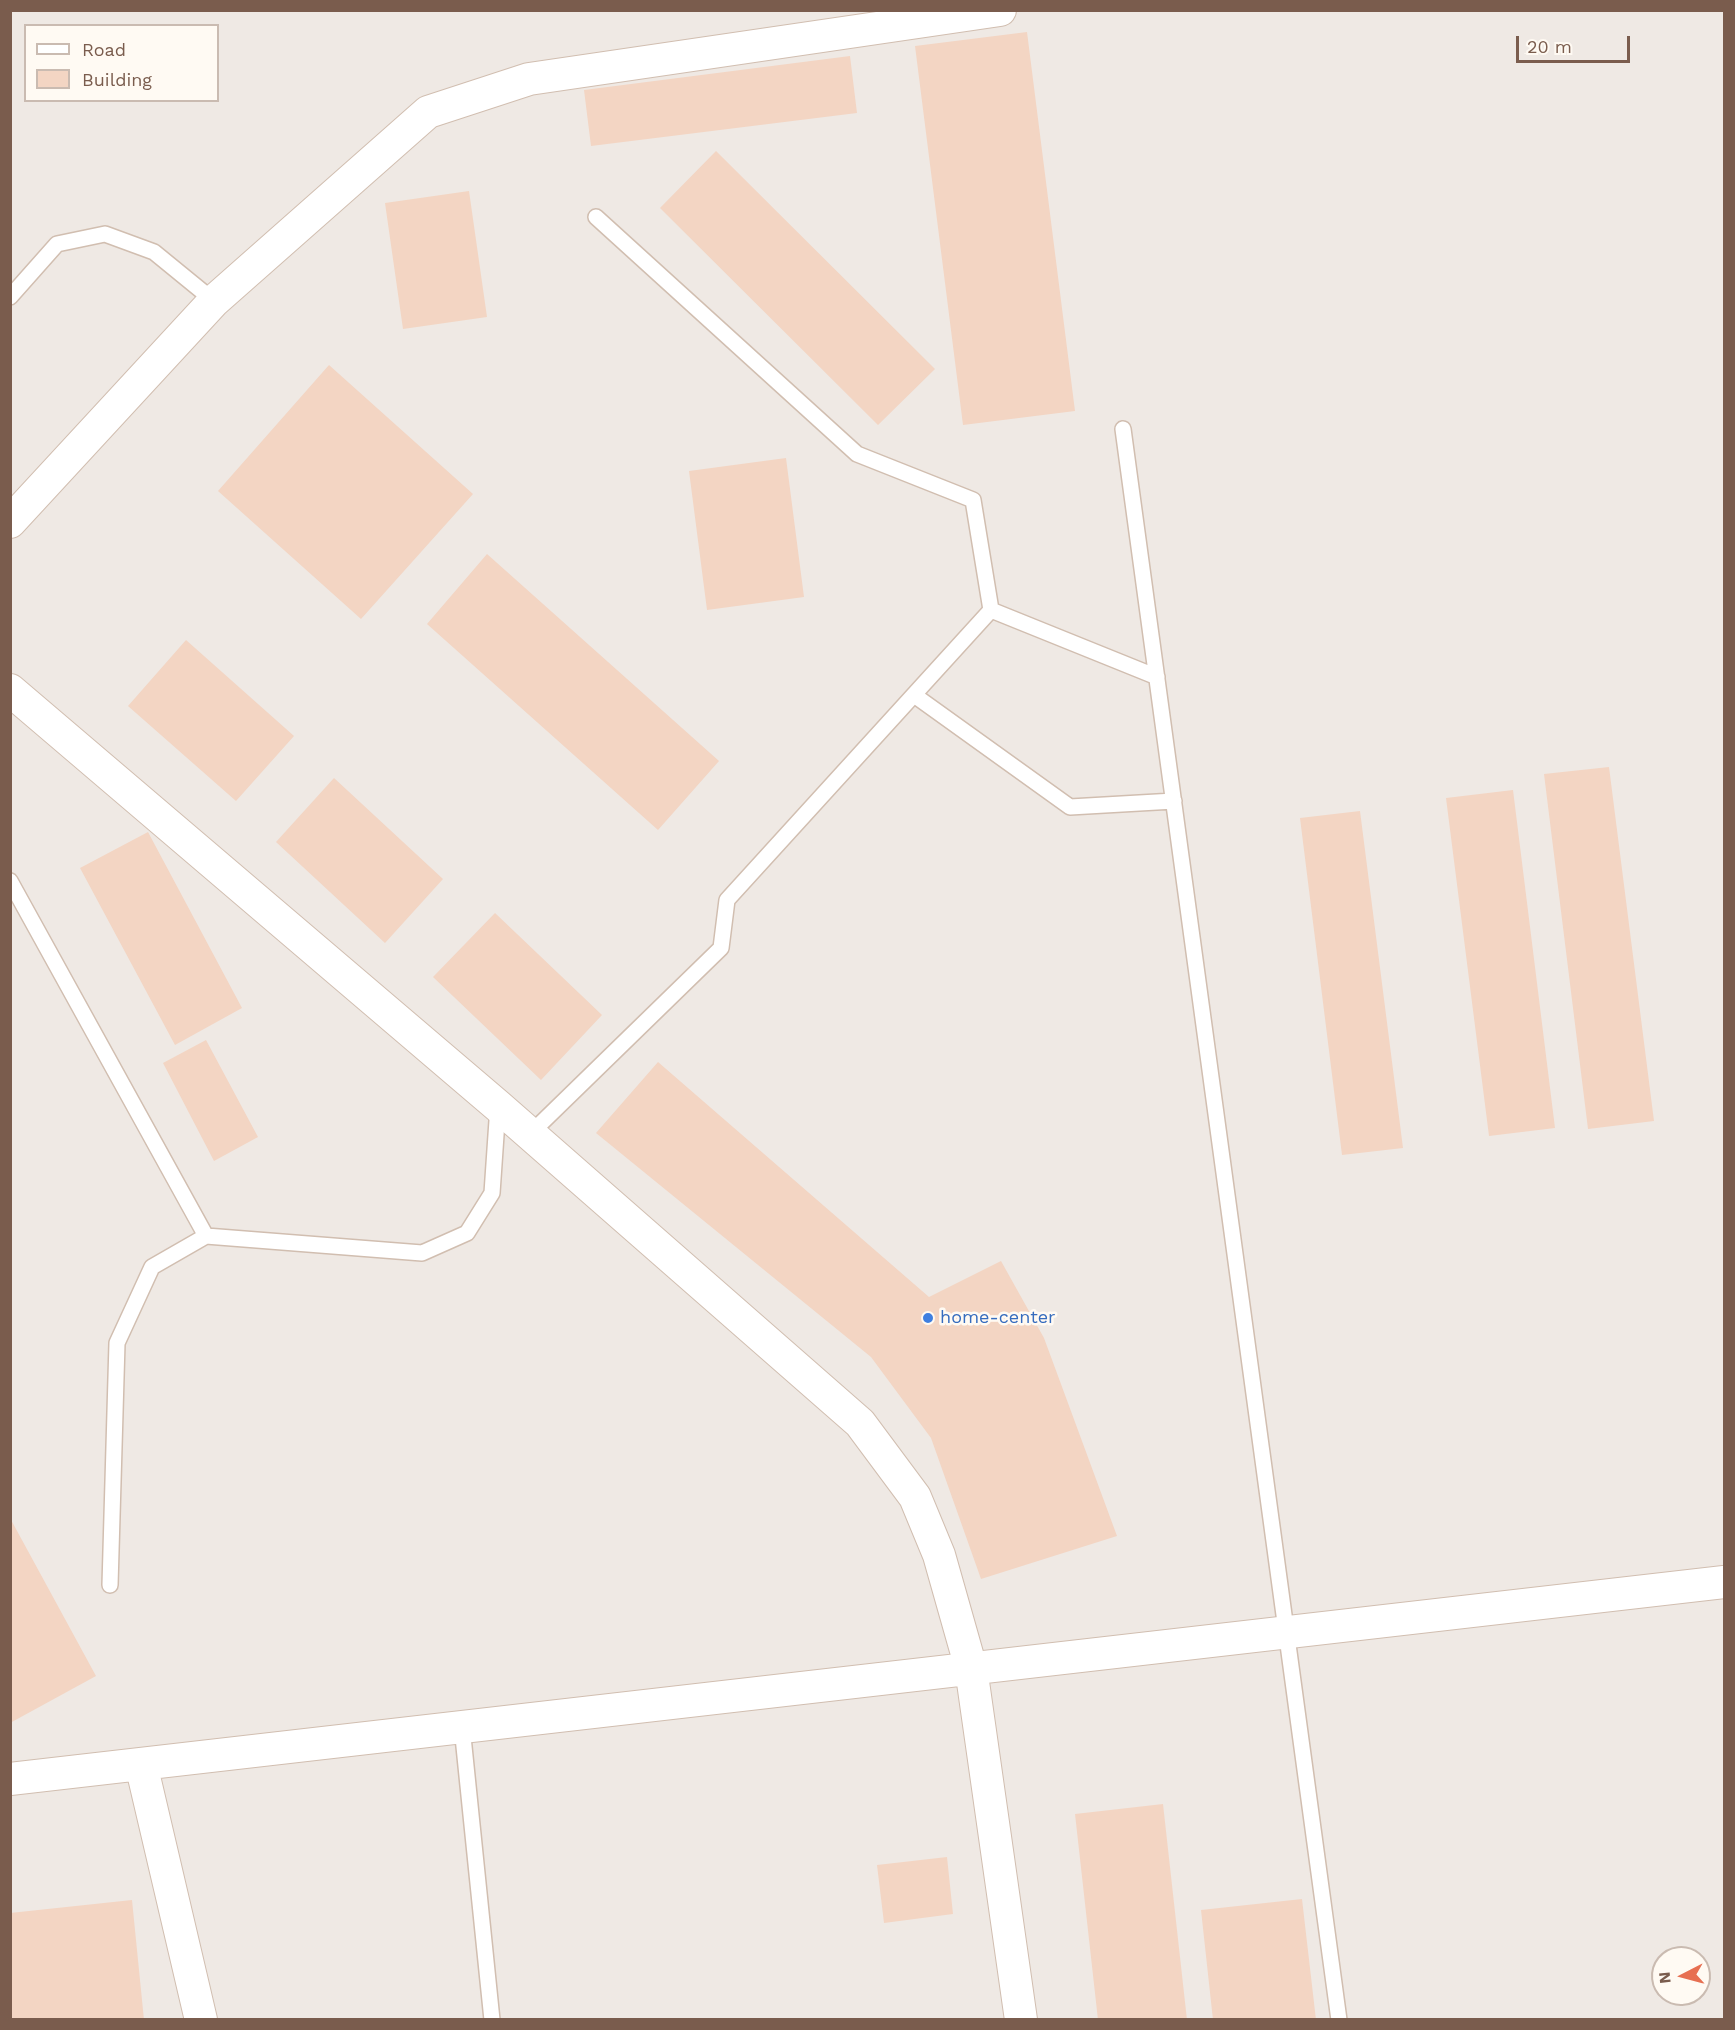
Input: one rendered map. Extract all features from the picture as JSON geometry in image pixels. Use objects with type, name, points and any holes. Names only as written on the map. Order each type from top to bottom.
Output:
[{"type":"street","points":[[10,522],[214,301],[428,112],[529,79],[1000,10]]},
{"type":"street","points":[[10,690],[498,1106],[860,1423],[915,1497],[939,1555],[971,1668],[1021,2019]]},
{"type":"street","points":[[10,1779],[1725,1582]]},
{"type":"street","points":[[141,1764],[201,2019]]},
{"type":"lane","points":[[596,217],[857,454],[973,500],[991,610]]},
{"type":"lane","points":[[10,297],[57,244],[105,234],[154,252],[214,301]]},
{"type":"lane","points":[[1123,429],[1339,2019]]},
{"type":"lane","points":[[991,610],[1157,677]]},
{"type":"lane","points":[[530,1134],[721,948],[727,900],[991,610]]},
{"type":"lane","points":[[914,695],[1070,807],[1174,801]]},
{"type":"lane","points":[[10,881],[206,1236]]},
{"type":"lane","points":[[110,1585],[117,1343],[152,1267],[206,1236],[422,1253],[467,1233],[492,1193],[498,1106]]},
{"type":"lane","points":[[462,1727],[492,2019]]},
{"type":"shaded area","points":[[11,11],[1724,11],[1724,2019],[11,2019]]},
{"type":"building","points":[[1027,32],[1075,411],[963,425],[915,46]]},
{"type":"building","points":[[850,56],[857,113],[591,146],[584,90]]},
{"type":"building","points":[[716,151],[935,369],[878,425],[660,208]]},
{"type":"building","points":[[469,191],[487,317],[403,329],[385,203]]},
{"type":"building","points":[[329,365],[473,494],[361,619],[218,491]]},
{"type":"building","points":[[786,458],[804,597],[707,610],[689,471]]},
{"type":"building","points":[[487,554],[719,761],[658,830],[427,624]]},
{"type":"building","points":[[186,640],[294,736],[236,801],[128,706]]},
{"type":"building","points":[[1609,767],[1654,1121],[1588,1129],[1544,774]]},
{"type":"building","points":[[334,778],[443,879],[385,943],[276,842]]},
{"type":"building","points":[[1513,790],[1555,1128],[1489,1136],[1446,798]]},
{"type":"building","points":[[1360,811],[1403,1148],[1342,1155],[1300,818]]},
{"type":"building","points":[[148,832],[242,1008],[175,1045],[80,868]]},
{"type":"building","points":[[495,913],[602,1015],[541,1080],[433,977]]},
{"type":"building","points":[[206,1040],[258,1137],[214,1161],[163,1063]]},
{"type":"building","name":"home-center","points":[[658,1062],[929,1297],[1001,1261],[1044,1338],[1117,1536],[981,1579],[931,1438],[871,1357],[596,1133]]},
{"type":"building","points":[[10,1518],[96,1676],[10,1723]]},
{"type":"building","points":[[1163,1804],[1187,2020],[1098,2020],[1075,1814]]},
{"type":"building","points":[[947,1857],[953,1914],[884,1923],[877,1865]]},
{"type":"building","points":[[1302,1899],[1316,2020],[1213,2020],[1201,1910]]},
{"type":"building","points":[[132,1900],[144,2020],[10,2020],[10,1913]]},
{"type":"place","name":"home-center","points":[[928,1318]]}]
